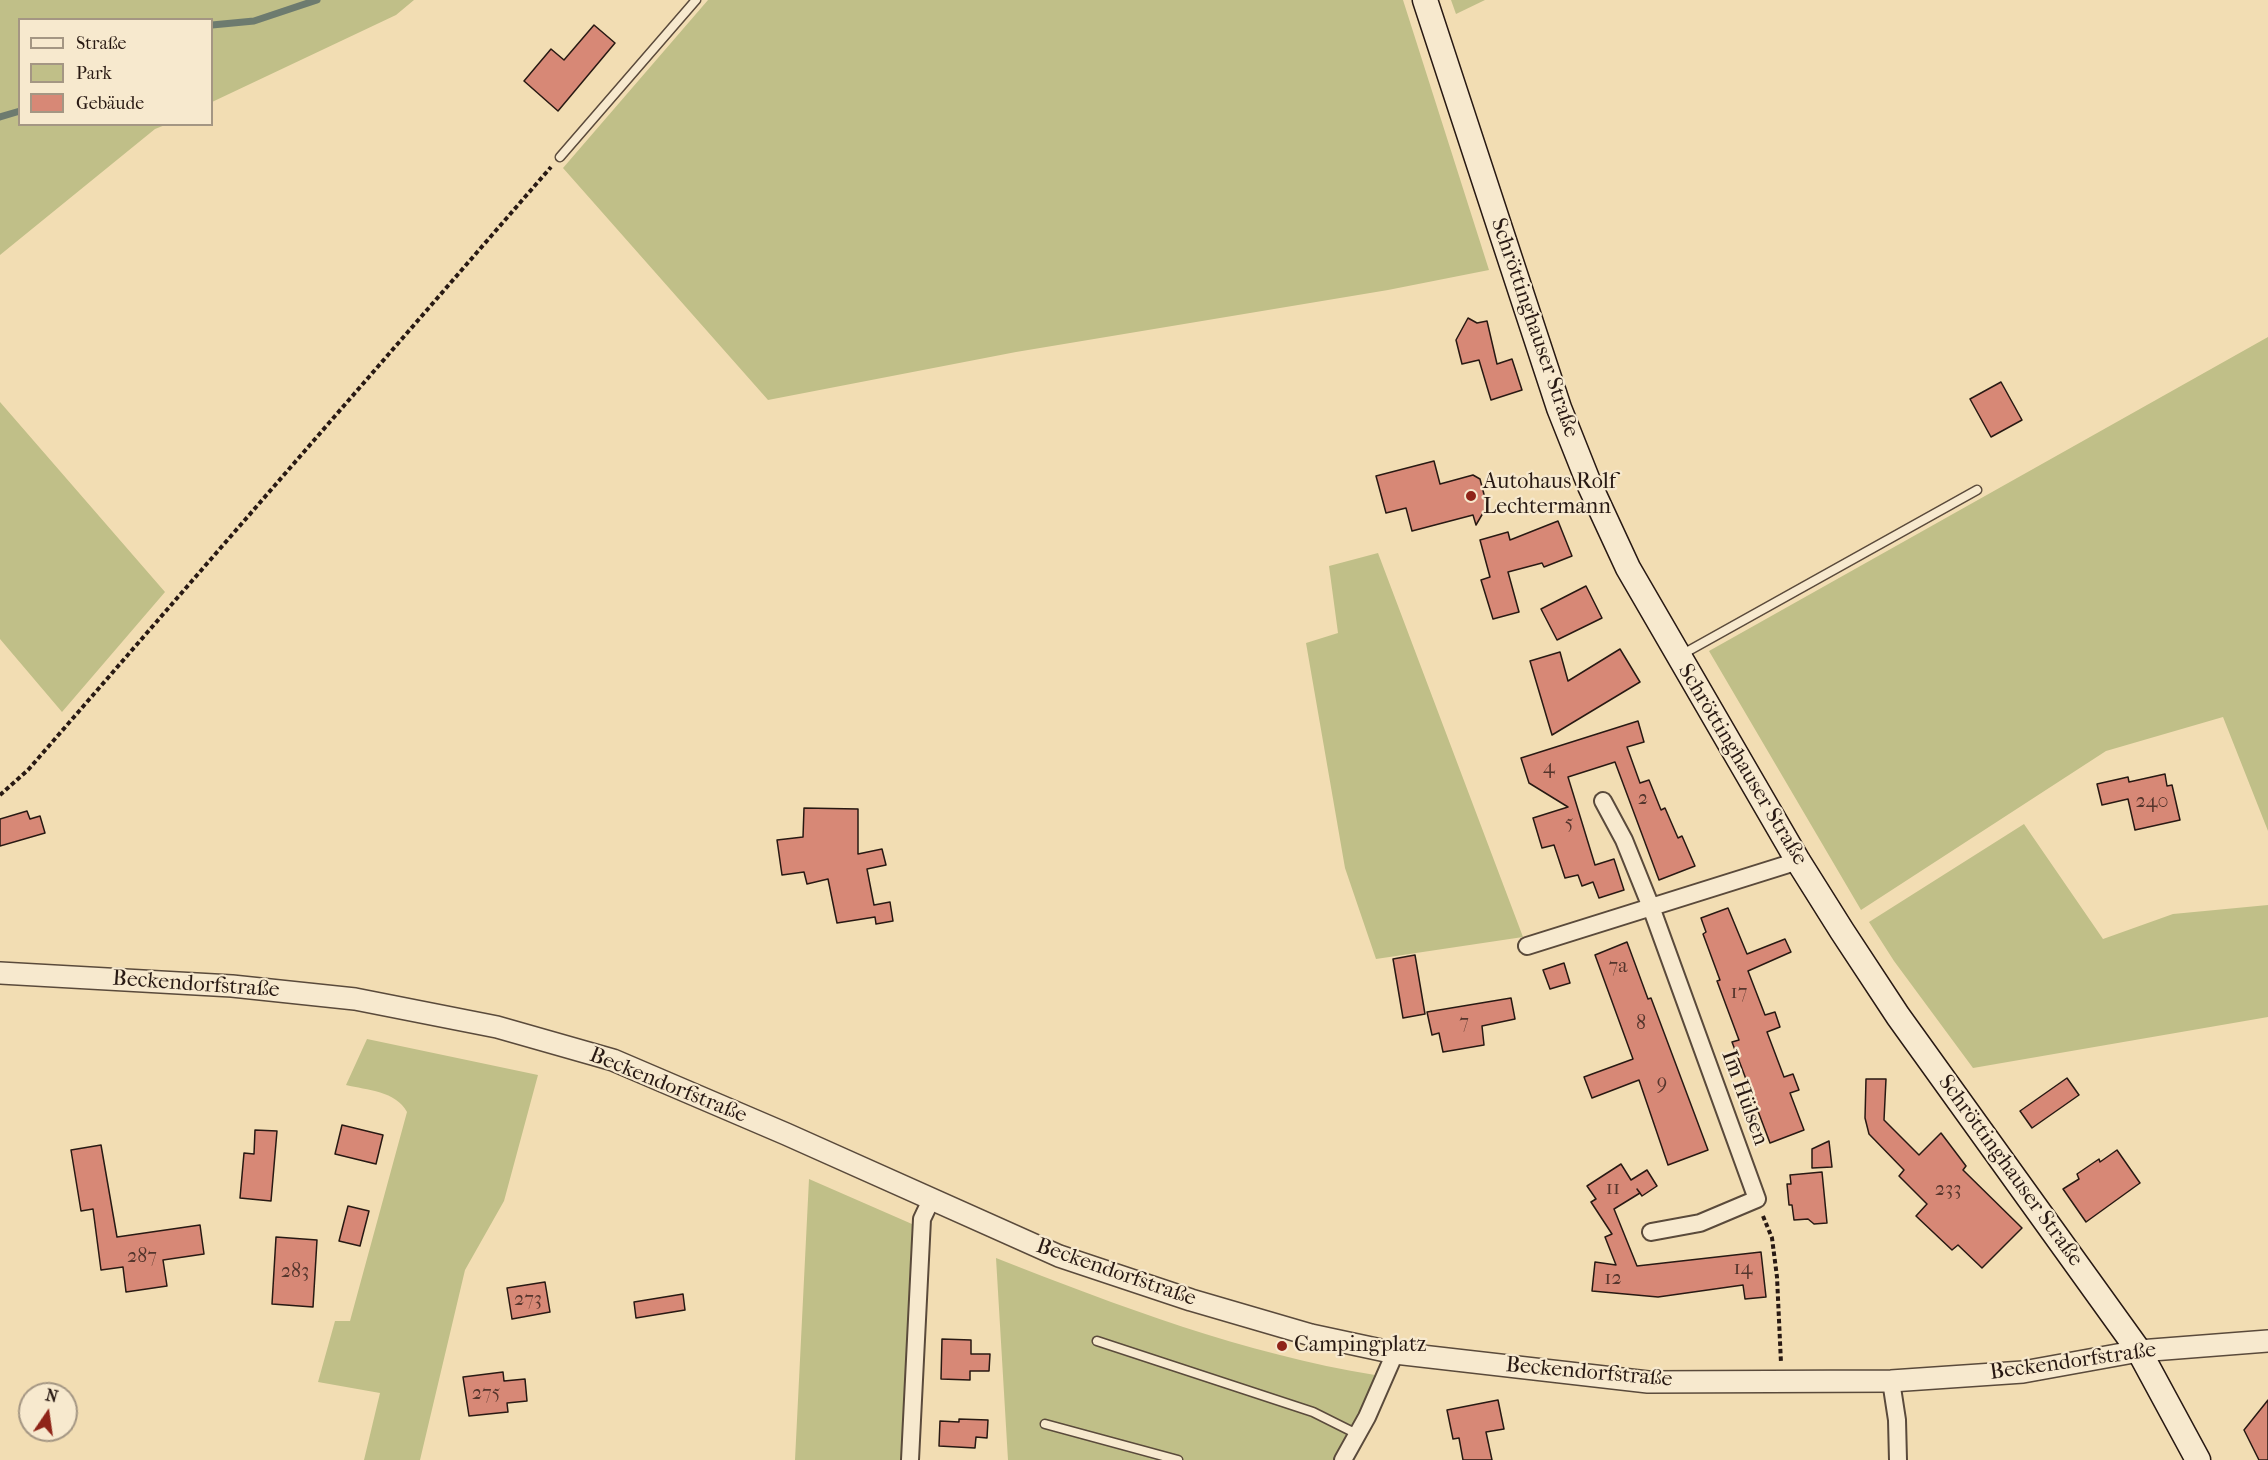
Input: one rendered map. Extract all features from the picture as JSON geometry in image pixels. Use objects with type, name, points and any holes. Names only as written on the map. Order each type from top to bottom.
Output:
[{"type":"main road","name":"Schröttinghauser Straße","points":[[1425,0],[1559,408],[1590,486],[1628,568],[1798,861],[1898,1016],[2139,1351],[2198,1460]]},
{"type":"street","name":"Im Hülsen","points":[[1603,801],[1624,840],[1757,1199]]},
{"type":"street","points":[[1527,946],[1798,861]]},
{"type":"street","name":"Beckendorfstraße","points":[[0,973],[232,986],[355,999],[497,1027],[613,1060],[786,1134],[1059,1256],[1191,1300],[1311,1335],[1395,1353],[1648,1382],[1891,1381],[2023,1372],[2139,1351],[2268,1341]]},
{"type":"street","points":[[1650,1232],[1700,1223],[1757,1199]]},
{"type":"street","points":[[910,1460],[922,1219],[932,1200]]},
{"type":"street","points":[[1343,1460],[1395,1353]]},
{"type":"street","points":[[1891,1381],[1897,1420],[1898,1460]]},
{"type":"lane","points":[[560,157],[696,0]]},
{"type":"lane","points":[[1678,656],[1977,490]]},
{"type":"lane","points":[[1097,1341],[1312,1412],[1357,1434]]},
{"type":"lane","points":[[1045,1424],[1178,1460]]},
{"type":"path","points":[[0,795],[28,770],[560,157]]},
{"type":"path","points":[[1757,1199],[1772,1239],[1782,1352],[1780,1382]]},
{"type":"green space","points":[[0,0],[414,0],[396,15],[213,102],[213,18],[18,18],[18,126],[162,126],[155,129],[0,255]]},
{"type":"green space","points":[[708,0],[1403,0],[1489,270],[1388,290],[1016,352],[768,400],[563,168]]},
{"type":"green space","points":[[1451,0],[1485,0],[1456,14]]},
{"type":"green space","points":[[2268,337],[2268,831],[2223,717],[2106,751],[1861,910],[1709,651]]},
{"type":"green space","points":[[0,402],[165,592],[62,712],[0,639]]},
{"type":"green space","points":[[1378,553],[1523,937],[1376,959],[1345,868],[1306,643],[1338,633],[1329,566]]},
{"type":"green space","points":[[2024,824],[2103,939],[2173,914],[2268,905],[2268,1017],[1973,1068],[1894,961],[1869,922]]},
{"type":"green space","points":[[367,1039],[538,1075],[504,1201],[465,1270],[420,1460],[364,1460],[380,1393],[318,1382],[335,1321],[350,1321],[407,1112],[402,1105],[388,1096],[346,1085]]},
{"type":"green space","points":[[809,1179],[912,1224],[902,1460],[795,1460]]},
{"type":"green space","points":[[996,1258],[1182,1327],[1278,1355],[1375,1375],[1367,1406],[1337,1460],[1008,1460]]},
{"type":"building","points":[[594,25],[615,43],[558,111],[524,81],[551,49],[564,60]]},
{"type":"building","points":[[1468,318],[1477,323],[1487,321],[1497,364],[1512,359],[1522,390],[1491,400],[1479,360],[1462,364],[1456,340]]},
{"type":"building","points":[[2001,382],[2022,420],[1991,437],[1970,399]]},
{"type":"building","points":[[1434,461],[1440,484],[1473,475],[1480,479],[1487,506],[1476,525],[1473,515],[1412,531],[1406,508],[1386,513],[1376,476]]},
{"type":"building","points":[[1558,521],[1572,556],[1544,567],[1542,563],[1508,572],[1519,612],[1493,619],[1481,580],[1490,577],[1480,540],[1508,532],[1510,540]]},
{"type":"building","points":[[1586,586],[1602,618],[1557,640],[1541,609]]},
{"type":"building","points":[[1620,649],[1640,682],[1552,735],[1530,661],[1560,652],[1568,681]]},
{"type":"building","points":[[1638,721],[1644,742],[1627,747],[1640,783],[1649,780],[1661,810],[1665,808],[1678,838],[1682,836],[1695,866],[1659,880],[1615,762],[1568,777],[1595,865],[1614,859],[1624,890],[1599,898],[1593,882],[1582,886],[1578,875],[1565,878],[1554,845],[1542,848],[1533,818],[1568,807],[1529,783],[1521,758]]},
{"type":"building","points":[[2165,774],[2167,786],[2172,785],[2180,820],[2135,830],[2128,799],[2102,805],[2097,784],[2128,777],[2129,782]]},
{"type":"building","points":[[804,808],[858,809],[858,854],[882,849],[886,865],[867,869],[874,905],[890,902],[893,921],[876,924],[875,917],[837,923],[828,879],[807,884],[804,872],[782,875],[777,840],[803,837]]},
{"type":"building","points":[[27,811],[30,819],[40,816],[45,833],[0,846],[0,819]]},
{"type":"building","points":[[1728,908],[1747,954],[1785,939],[1791,952],[1748,971],[1765,1015],[1775,1012],[1780,1027],[1767,1032],[1784,1077],[1793,1074],[1799,1090],[1790,1093],[1804,1130],[1770,1143],[1732,1042],[1739,1040],[1717,981],[1720,980],[1703,934],[1706,932],[1701,918]]},
{"type":"building","points":[[1627,942],[1648,999],[1651,998],[1708,1150],[1668,1165],[1639,1080],[1592,1098],[1584,1077],[1633,1059],[1595,955]]},
{"type":"building","points":[[1415,955],[1425,1014],[1403,1018],[1393,959]]},
{"type":"building","points":[[1564,963],[1570,983],[1550,989],[1543,970]]},
{"type":"building","points":[[1511,998],[1515,1019],[1482,1026],[1484,1045],[1443,1052],[1439,1033],[1432,1035],[1427,1012]]},
{"type":"building","points":[[2067,1078],[2079,1095],[2032,1128],[2020,1111]]},
{"type":"building","points":[[1866,1079],[1886,1079],[1884,1120],[1919,1155],[1941,1133],[1966,1166],[1963,1170],[2022,1228],[1982,1268],[1958,1245],[1952,1250],[1916,1216],[1927,1204],[1899,1176],[1904,1170],[1869,1134],[1865,1118]]},
{"type":"building","points":[[342,1125],[383,1135],[376,1164],[335,1154]]},
{"type":"building","points":[[255,1130],[277,1131],[271,1201],[240,1198],[244,1153],[254,1154]]},
{"type":"building","points":[[1829,1141],[1832,1167],[1812,1168],[1812,1149]]},
{"type":"building","points":[[101,1145],[117,1237],[200,1225],[204,1254],[163,1260],[167,1286],[126,1292],[123,1267],[101,1270],[93,1209],[81,1211],[71,1150]]},
{"type":"building","points":[[2117,1150],[2140,1183],[2086,1222],[2063,1189],[2079,1179],[2077,1174]]},
{"type":"building","points":[[1621,1164],[1631,1180],[1647,1170],[1657,1186],[1642,1196],[1640,1193],[1614,1209],[1637,1266],[1761,1252],[1766,1297],[1745,1299],[1743,1285],[1658,1297],[1592,1291],[1595,1262],[1616,1265],[1605,1237],[1612,1234],[1591,1202],[1596,1199],[1587,1186]]},
{"type":"building","points":[[1822,1172],[1827,1223],[1814,1224],[1808,1219],[1794,1220],[1792,1205],[1789,1205],[1787,1184],[1791,1184],[1790,1175]]},
{"type":"building","points":[[348,1206],[369,1211],[360,1246],[339,1241]]},
{"type":"building","points":[[276,1237],[317,1240],[313,1307],[272,1304]]},
{"type":"building","points":[[545,1282],[550,1312],[512,1319],[507,1288]]},
{"type":"building","points":[[683,1294],[685,1310],[636,1318],[634,1302]]},
{"type":"building","points":[[942,1339],[971,1340],[971,1354],[990,1354],[989,1371],[970,1371],[970,1380],[941,1379]]},
{"type":"building","points":[[503,1372],[504,1381],[525,1379],[527,1401],[507,1403],[508,1412],[469,1416],[463,1377]]},
{"type":"building","points":[[1498,1400],[1504,1429],[1486,1432],[1492,1460],[1463,1460],[1459,1438],[1453,1439],[1447,1410]]},
{"type":"building","points":[[2268,1400],[2268,1460],[2259,1460],[2244,1430]]},
{"type":"building","points":[[959,1419],[988,1420],[987,1438],[976,1437],[975,1448],[939,1446],[940,1421],[959,1422]]},
{"type":"waterway","points":[[213,25],[254,21],[317,0]]},
{"type":"waterway","points":[[0,117],[18,112]]},
{"type":"place","name":"Autohaus Rolf Lechtermann","points":[[1471,496]]},
{"type":"place","name":"Campingplatz","points":[[1282,1346]]}]
